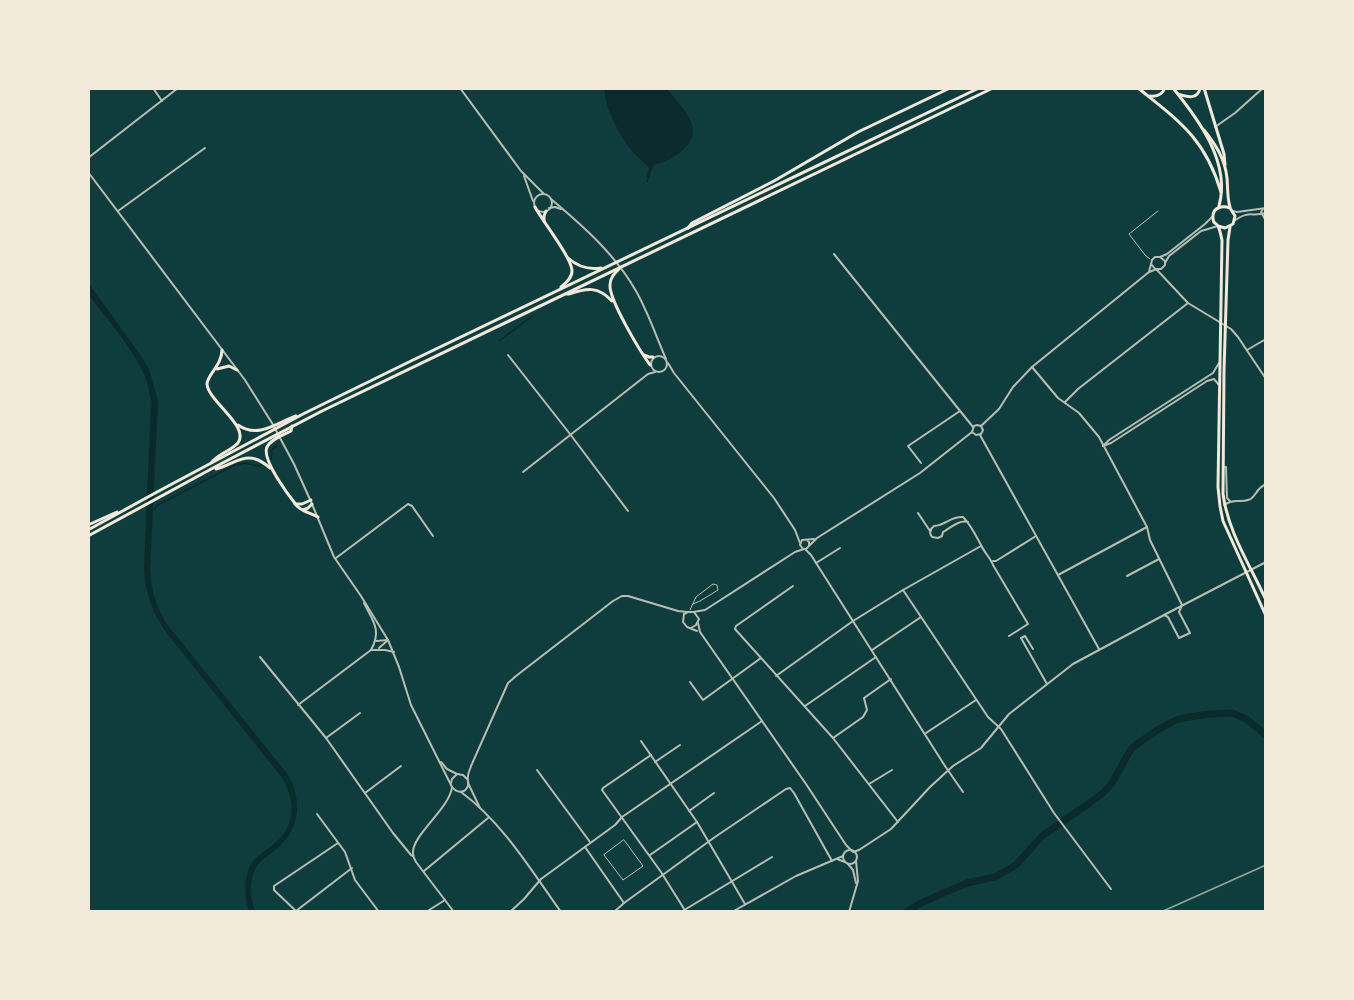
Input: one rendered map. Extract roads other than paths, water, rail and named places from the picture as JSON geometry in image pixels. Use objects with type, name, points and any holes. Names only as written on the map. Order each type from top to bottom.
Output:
[{"type":"main road","points":[[687,228],[692,223],[774,181],[858,132],[950,88]]},
{"type":"main road","points":[[88,530],[303,414],[979,88]]},
{"type":"main road","points":[[89,536],[292,426],[993,88]]},
{"type":"main road","points":[[1138,88],[1183,125],[1196,139],[1211,164],[1221,192]]},
{"type":"main road","points":[[1147,96],[1160,95],[1165,88]]},
{"type":"main road","points":[[1173,88],[1217,147],[1225,165]]},
{"type":"main road","points":[[1178,94],[1189,98],[1195,96],[1202,88]]},
{"type":"main road","points":[[1202,88],[1224,153],[1228,200],[1235,216],[1227,240],[1222,467],[1224,505],[1233,534],[1266,600]]},
{"type":"main road","points":[[1199,124],[1218,161],[1221,175],[1218,208],[1213,214],[1222,240],[1218,487],[1220,506],[1227,532],[1266,616]]},
{"type":"main road","points":[[535,205],[571,267],[571,275],[564,285],[552,293]]},
{"type":"main road","points":[[1218,208],[1224,206],[1232,209]]},
{"type":"main road","points":[[545,223],[544,216],[548,210]]},
{"type":"main road","points":[[1218,226],[1223,228],[1231,226]]},
{"type":"main road","points":[[567,257],[576,264],[590,269],[611,265]]},
{"type":"main road","points":[[622,267],[612,276],[610,289],[616,306],[650,365]]},
{"type":"main road","points":[[565,293],[592,289],[604,293],[616,306]]},
{"type":"main road","points":[[210,463],[240,440],[239,429],[207,382],[221,361],[222,351]]},
{"type":"main road","points":[[643,354],[647,357],[655,357]]},
{"type":"main road","points":[[221,361],[229,359],[230,363],[226,366]]},
{"type":"main road","points":[[215,370],[226,366],[237,370]]},
{"type":"main road","points":[[233,421],[247,429],[261,430],[303,414]]},
{"type":"main road","points":[[292,426],[291,431],[272,441],[266,448],[266,457],[295,504],[318,517]]},
{"type":"main road","points":[[213,468],[219,468],[240,458],[250,458],[261,461],[273,471]]},
{"type":"main road","points":[[88,525],[143,500]]},
{"type":"main road","points":[[295,504],[312,502]]},
{"type":"main road","points":[[302,510],[308,508],[312,502]]},
{"type":"street","points":[[153,88],[162,101]]},
{"type":"street","points":[[88,158],[178,88]]},
{"type":"street","points":[[460,88],[521,171],[593,236],[624,273],[641,300],[674,373],[764,486],[795,530],[800,544],[811,555],[963,792]]},
{"type":"street","points":[[1215,127],[1263,88]]},
{"type":"street","points":[[118,211],[205,148]]},
{"type":"street","points":[[521,171],[535,205],[540,211],[555,207],[563,210]]},
{"type":"street","points":[[88,172],[258,399],[282,440],[312,502],[335,558],[388,640],[411,705],[451,785],[482,810]]},
{"type":"street","points":[[535,205],[537,196],[544,194]]},
{"type":"street","points":[[548,210],[551,204],[550,199]]},
{"type":"street","points":[[1232,209],[1238,212],[1264,208]]},
{"type":"street","points":[[1261,214],[1260,211],[1264,208]]},
{"type":"street","points":[[1234,221],[1247,214],[1266,213]]},
{"type":"street","points":[[1149,272],[1155,257],[1167,254],[1205,224],[1213,214]]},
{"type":"street","points":[[1261,214],[1266,221]]},
{"type":"street","points":[[1162,275],[1169,256],[1201,231],[1218,226]]},
{"type":"street","points":[[834,254],[973,427]]},
{"type":"street","points":[[1160,256],[1165,263]]},
{"type":"street","points":[[1152,265],[1188,303],[1226,325],[1238,337],[1266,379]]},
{"type":"street","points":[[973,427],[981,426],[999,408],[1013,387],[1032,367],[1149,272],[1163,268]]},
{"type":"street","points":[[1065,402],[1080,387],[1188,303]]},
{"type":"street","points":[[1247,350],[1266,339]]},
{"type":"street","points":[[648,374],[650,365],[661,347]]},
{"type":"street","points":[[507,355],[628,511]]},
{"type":"street","points":[[655,357],[662,356],[667,361],[667,368],[664,371]]},
{"type":"street","points":[[1103,446],[1213,373],[1220,361]]},
{"type":"street","points":[[650,365],[656,372]]},
{"type":"street","points":[[1032,367],[1058,398],[1079,413],[1099,437],[1146,527],[1150,540],[1182,605],[1179,612],[1190,633],[1179,638],[1168,617],[1164,615]]},
{"type":"street","points":[[523,472],[648,374],[664,371],[674,373]]},
{"type":"street","points":[[1103,446],[1207,381],[1214,379],[1219,385]]},
{"type":"street","points":[[921,463],[908,446],[960,411]]},
{"type":"street","points":[[980,435],[983,431],[981,426]]},
{"type":"street","points":[[691,628],[695,626],[705,610],[795,552],[809,546],[816,538],[920,473],[972,432],[973,427]]},
{"type":"street","points":[[972,432],[980,435],[1099,649]]},
{"type":"street","points":[[1222,467],[1226,467],[1227,498],[1230,501]]},
{"type":"street","points":[[1224,505],[1230,501],[1248,500],[1254,496],[1257,489],[1266,484]]},
{"type":"street","points":[[335,558],[408,504],[412,506],[433,536]]},
{"type":"street","points":[[918,513],[932,537],[938,538],[943,532],[961,522],[968,522]]},
{"type":"street","points":[[930,531],[934,526],[941,526],[957,517],[963,517],[968,522],[1028,624],[1009,636]]},
{"type":"street","points":[[1058,575],[1146,527]]},
{"type":"street","points":[[795,530],[809,542],[811,555]]},
{"type":"street","points":[[993,561],[1036,536]]},
{"type":"street","points":[[795,552],[806,539],[816,538]]},
{"type":"street","points":[[777,676],[853,621],[981,546]]},
{"type":"street","points":[[816,563],[840,548]]},
{"type":"street","points":[[1127,576],[1159,559]]},
{"type":"street","points":[[732,912],[790,879],[837,860],[848,851],[859,850],[891,829],[948,771],[981,748],[1009,714],[1073,664],[1266,562]]},
{"type":"street","points":[[793,586],[735,627],[833,738],[898,822]]},
{"type":"street","points":[[903,590],[976,700],[988,717],[999,726],[1059,820],[1111,889]]},
{"type":"street","points":[[298,705],[370,650],[376,641],[374,620],[361,596]]},
{"type":"street","points":[[561,912],[502,832],[482,810],[467,779],[508,683],[604,607],[625,596],[697,615],[699,633]]},
{"type":"street","points":[[674,610],[680,615],[685,626],[699,633],[813,793],[843,842],[852,851],[856,859],[858,878],[849,912]]},
{"type":"street","points":[[682,620],[684,614],[705,610]]},
{"type":"street","points":[[872,650],[921,617]]},
{"type":"street","points":[[1033,649],[1025,636],[1020,638],[1047,684]]},
{"type":"street","points":[[376,641],[388,640]]},
{"type":"street","points":[[377,650],[388,640]]},
{"type":"street","points":[[370,650],[394,652]]},
{"type":"street","points":[[260,657],[326,738],[397,838],[454,912]]},
{"type":"street","points":[[805,706],[876,657]]},
{"type":"street","points":[[690,682],[703,700],[761,658]]},
{"type":"street","points":[[833,738],[863,717],[867,712],[864,698],[891,679]]},
{"type":"street","points":[[925,733],[976,700]]},
{"type":"street","points":[[326,738],[360,713]]},
{"type":"street","points":[[510,912],[542,879],[615,825],[622,817],[762,721]]},
{"type":"street","points":[[641,741],[697,822],[745,904]]},
{"type":"street","points":[[655,762],[680,745]]},
{"type":"street","points":[[651,755],[603,788],[603,791],[663,875],[684,911],[772,857]]},
{"type":"street","points":[[438,759],[447,769],[467,779]]},
{"type":"street","points":[[365,793],[401,766]]},
{"type":"street","points":[[448,799],[452,779],[466,772],[471,766]]},
{"type":"street","points":[[537,770],[591,843]]},
{"type":"street","points":[[869,784],[892,770]]},
{"type":"street","points":[[413,856],[416,842],[448,799],[466,789],[468,783]]},
{"type":"street","points":[[614,912],[709,842],[790,788],[832,861]]},
{"type":"street","points":[[689,811],[714,793]]},
{"type":"street","points":[[317,814],[345,852],[355,880],[380,912]]},
{"type":"street","points":[[423,871],[488,818]]},
{"type":"street","points":[[649,855],[697,822]]},
{"type":"street","points":[[843,842],[844,855],[853,870],[856,886]]},
{"type":"street","points":[[338,843],[274,886],[274,890],[296,911],[352,868]]},
{"type":"street","points":[[585,847],[624,903]]},
{"type":"street","points":[[837,860],[852,864],[859,850]]},
{"type":"street","points":[[426,912],[445,900]]},
{"type":"lane","points":[[1152,260],[1145,255],[1129,234],[1158,211]]},
{"type":"lane","points":[[690,612],[693,604],[696,597],[713,584],[717,585],[718,590],[693,604]]},
{"type":"lane","points":[[624,840],[643,866],[623,880],[604,855],[624,840]]},
{"type":"water","points":[[604,88],[667,89],[692,124],[693,132],[688,145],[675,156],[654,165],[650,178],[646,177],[649,169],[633,152],[618,130],[607,104]]},
{"type":"water","points":[[89,284],[149,369],[158,401],[150,570],[157,604],[166,623],[289,776],[296,795],[297,814],[291,832],[278,848],[259,863],[254,871],[251,889],[255,911],[249,911],[246,899],[247,872],[253,861],[275,843],[287,828],[291,812],[290,796],[283,779],[166,632],[153,609],[144,568],[151,402],[149,391],[144,374],[133,354],[89,295]]},
{"type":"waterway","points":[[647,182],[648,178]]},
{"type":"waterway","points":[[499,341],[531,317]]},
{"type":"waterway","points":[[271,459],[272,449],[277,446]]},
{"type":"waterway","points":[[154,510],[156,506],[235,465],[245,463],[262,465]]},
{"type":"waterway","points":[[906,912],[967,883],[995,877],[1016,865],[1042,836],[1103,793],[1112,783],[1131,749],[1174,721],[1210,714],[1232,713],[1246,719],[1266,736]]},
{"type":"railway","points":[[1161,912],[1266,865]]}]
